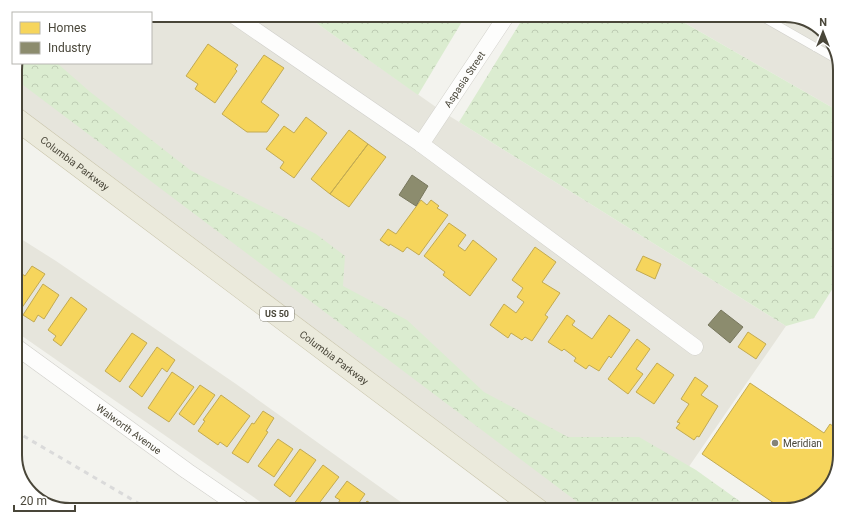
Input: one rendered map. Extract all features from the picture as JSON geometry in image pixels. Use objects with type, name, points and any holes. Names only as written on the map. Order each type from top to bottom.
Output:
[{"type":"highway","name":"Columbia Parkway","points":[[22,123],[529,503]]},
{"type":"street","points":[[242,22],[421,144],[695,347]]},
{"type":"street","name":"Aspasia Street","points":[[421,144],[502,22]]},
{"type":"street","name":"Walworth Avenue","points":[[22,351],[187,471],[234,503]]},
{"type":"lane","points":[[771,22],[830,56]]},
{"type":"shaded area","points":[[152,22],[315,22],[443,112],[786,326],[664,503],[529,503],[22,123],[23,64],[152,64]]},
{"type":"shaded area","points":[[683,22],[791,22],[803,26],[803,52],[829,52],[833,67],[833,108]]},
{"type":"shaded area","points":[[22,240],[56,261],[236,384],[402,503],[262,503],[22,336]]},
{"type":"green space","points":[[315,22],[462,22],[418,95]]},
{"type":"green space","points":[[521,22],[683,22],[833,108],[833,288],[814,318],[786,326],[459,122]]},
{"type":"green space","points":[[23,64],[58,64],[89,91],[190,170],[316,234],[345,256],[343,286],[407,320],[484,392],[568,437],[639,437],[696,470],[742,503],[579,503],[22,84]]},
{"type":"building: Homes","points":[[208,44],[238,65],[235,69],[237,71],[215,103],[195,89],[198,84],[186,76]]},
{"type":"building: Homes","points":[[264,55],[284,68],[261,102],[279,115],[267,132],[247,132],[222,114]]},
{"type":"building: Homes","points":[[306,117],[327,133],[294,178],[280,168],[284,162],[266,149],[284,126],[294,133]]},
{"type":"building: Homes","points":[[349,130],[368,144],[330,194],[311,179]]},
{"type":"building: Homes","points":[[368,144],[386,157],[349,207],[330,194]]},
{"type":"building: Homes","points":[[421,200],[427,205],[431,200],[439,206],[437,208],[448,215],[419,255],[407,247],[403,252],[380,240],[388,229],[396,234]]},
{"type":"building: Homes","points":[[449,223],[466,235],[458,246],[465,251],[473,240],[497,259],[470,296],[443,275],[445,272],[424,256]]},
{"type":"building: Homes","points":[[535,247],[556,262],[542,282],[560,293],[545,315],[548,317],[532,341],[525,337],[522,340],[511,333],[508,338],[490,325],[504,304],[516,313],[524,302],[517,297],[523,288],[512,280]]},
{"type":"building: Homes","points":[[643,256],[661,264],[655,279],[636,270]]},
{"type":"building: Homes","points":[[32,266],[45,274],[22,308],[22,274],[25,276]]},
{"type":"building: Homes","points":[[43,284],[59,295],[44,319],[38,315],[34,322],[23,315]]},
{"type":"building: Homes","points":[[71,297],[87,309],[61,346],[53,340],[56,336],[48,330]]},
{"type":"building: Homes","points":[[567,315],[575,321],[572,325],[592,339],[609,315],[630,330],[611,358],[609,356],[599,371],[589,365],[586,369],[574,361],[576,358],[564,349],[562,351],[548,342]]},
{"type":"building: Homes","points":[[748,332],[766,344],[756,359],[738,347]]},
{"type":"building: Homes","points":[[132,333],[147,343],[120,382],[105,371]]},
{"type":"building: Homes","points":[[637,339],[650,349],[636,369],[643,374],[628,394],[608,379]]},
{"type":"building: Homes","points":[[157,347],[175,360],[167,372],[162,368],[142,397],[129,387]]},
{"type":"building: Homes","points":[[657,363],[674,375],[654,404],[636,392]]},
{"type":"building: Homes","points":[[172,372],[194,387],[169,422],[148,408]]},
{"type":"building: Homes","points":[[695,377],[708,386],[701,395],[718,406],[699,437],[697,436],[694,440],[676,428],[680,423],[677,422],[689,404],[681,399]]},
{"type":"building: Homes","name":"Meridian","points":[[750,383],[824,433],[830,424],[833,426],[833,461],[827,479],[819,489],[809,497],[791,503],[774,503],[702,454]]},
{"type":"building: Homes","points":[[200,385],[215,395],[194,425],[179,414]]},
{"type":"building: Homes","points":[[221,395],[250,416],[227,447],[220,442],[218,445],[198,431],[205,421],[203,420]]},
{"type":"building: Homes","points":[[263,411],[274,418],[266,431],[268,432],[248,463],[232,453],[252,423],[254,424]]},
{"type":"building: Homes","points":[[278,439],[293,449],[274,477],[258,466]]},
{"type":"building: Homes","points":[[300,449],[316,460],[290,497],[274,485]]},
{"type":"building: Homes","points":[[323,465],[339,477],[319,503],[294,503]]},
{"type":"building: Homes","points":[[347,481],[365,494],[359,503],[338,503],[340,500],[335,497]]},
{"type":"building: Industry","points":[[412,175],[428,186],[416,206],[399,195]]},
{"type":"building: Industry","points":[[721,310],[743,327],[730,343],[708,325]]},
{"type":"railway","points":[[22,435],[138,503]]},
{"type":"place","name":"Meridian","points":[[775,443]]}]
